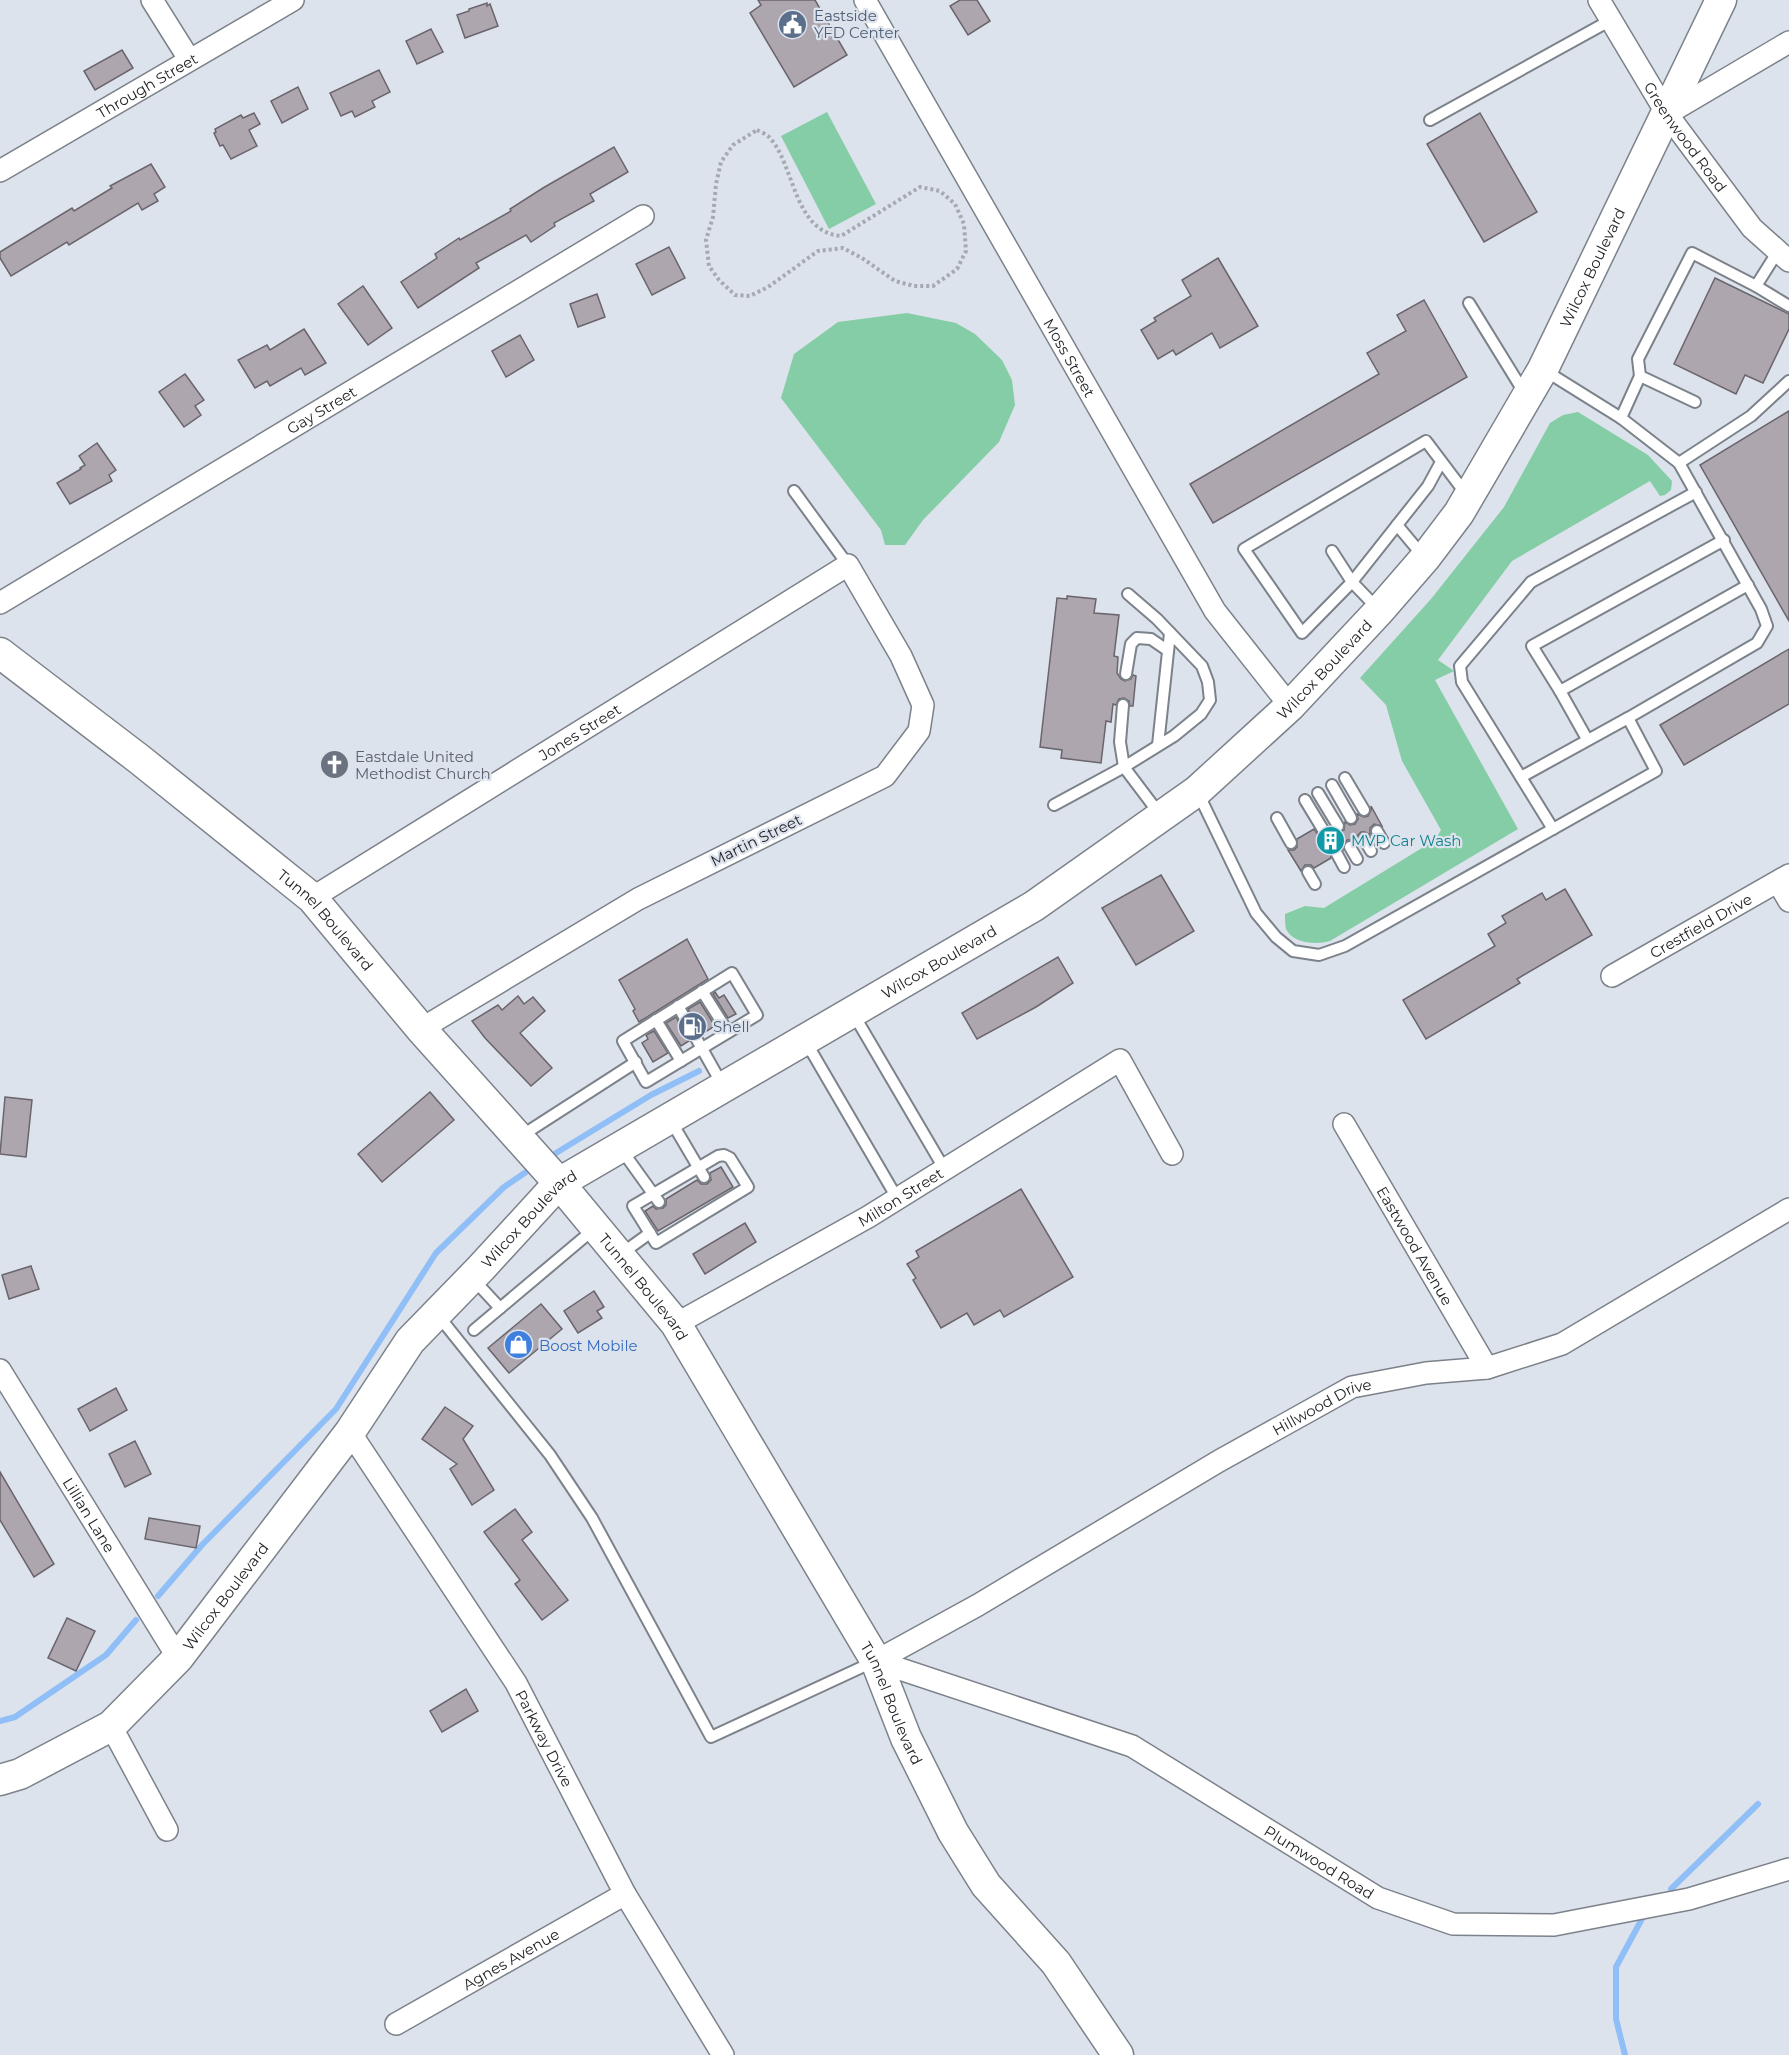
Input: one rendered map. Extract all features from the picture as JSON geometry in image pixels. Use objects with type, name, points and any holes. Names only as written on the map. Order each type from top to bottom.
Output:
[{"type":"main road","name":"Wilcox Boulevard","points":[[0,1780],[20,1774],[111,1726],[178,1658],[350,1432],[410,1341],[472,1278],[559,1183],[1034,906],[1197,790],[1290,706],[1379,611],[1425,558],[1459,513],[1543,369],[1721,0]]},
{"type":"main road","name":"Tunnel Boulevard","points":[[0,653],[139,759],[312,898],[421,1029],[559,1183],[676,1324],[876,1660],[906,1738],[953,1832],[986,1885],[1056,1963],[1118,2055]]},
{"type":"street","points":[[153,0],[189,59]]},
{"type":"street","name":"Through Street","points":[[0,171],[293,0]]},
{"type":"street","name":"Moss Street","points":[[865,0],[1215,611],[1290,706]]},
{"type":"street","name":"Greenwood Road","points":[[1599,0],[1667,114],[1752,228],[1784,256]]},
{"type":"street","points":[[1667,114],[1789,42]]},
{"type":"street","name":"Gay Street","points":[[0,603],[644,216]]},
{"type":"street","name":"Jones Street","points":[[312,898],[848,566]]},
{"type":"street","name":"Martin Street","points":[[421,1029],[638,899],[885,776],[919,731],[923,705],[901,656],[848,566]]},
{"type":"street","points":[[1783,878],[1789,901]]},
{"type":"street","name":"Crestfield Drive","points":[[1612,976],[1783,878]]},
{"type":"street","name":"Milton Street","points":[[676,1324],[868,1217],[1120,1060],[1172,1154]]},
{"type":"street","name":"Eastwood Avenue","points":[[1344,1124],[1487,1368]]},
{"type":"street","name":"Hillwood Drive","points":[[876,1660],[978,1605],[1219,1461],[1352,1387],[1426,1373],[1487,1368],[1563,1344],[1789,1209]]},
{"type":"street","name":"Lillian Lane","points":[[0,1370],[178,1658]]},
{"type":"street","name":"Parkway Drive","points":[[350,1432],[516,1683],[625,1894],[723,2055]]},
{"type":"street","name":"Plumwood Road","points":[[876,1660],[1132,1746],[1378,1898],[1453,1924],[1554,1925],[1689,1899],[1789,1869]]},
{"type":"street","points":[[111,1726],[167,1830]]},
{"type":"street","name":"Agnes Avenue","points":[[396,2024],[625,1894]]},
{"type":"lane","points":[[1430,120],[1611,20]]},
{"type":"lane","points":[[1621,418],[1640,376],[1638,359],[1692,253],[1789,306]]},
{"type":"lane","points":[[1756,286],[1784,256]]},
{"type":"lane","points":[[1469,303],[1527,397]]},
{"type":"lane","points":[[1521,777],[1757,644],[1767,626],[1761,609],[1724,540],[1679,463],[1621,418],[1543,369]]},
{"type":"lane","points":[[1640,376],[1695,402]]},
{"type":"lane","points":[[1679,463],[1751,416],[1789,381]]},
{"type":"lane","points":[[1441,462],[1428,486],[1353,582],[1302,633],[1244,549],[1426,441],[1468,496]]},
{"type":"lane","points":[[794,491],[848,566]]},
{"type":"lane","points":[[1553,829],[1462,682],[1460,666],[1531,582],[1696,492]]},
{"type":"lane","points":[[1398,525],[1425,558]]},
{"type":"lane","points":[[1587,739],[1532,646],[1724,540]]},
{"type":"lane","points":[[1332,551],[1353,582],[1379,611]]},
{"type":"lane","points":[[1560,691],[1748,585]]},
{"type":"lane","points":[[1054,805],[1124,767],[1174,736],[1201,714],[1210,700],[1208,682],[1202,666],[1128,594]]},
{"type":"lane","points":[[1158,745],[1170,633]]},
{"type":"lane","points":[[1126,674],[1131,644],[1137,638],[1150,639],[1167,650]]},
{"type":"lane","points":[[1123,705],[1120,742],[1124,767],[1161,816]]},
{"type":"lane","points":[[1197,790],[1256,913],[1276,937],[1293,951],[1320,955],[1344,946],[1656,771],[1628,718]]},
{"type":"lane","points":[[1345,778],[1364,810]]},
{"type":"lane","points":[[1332,785],[1351,818]]},
{"type":"lane","points":[[1318,793],[1338,826]]},
{"type":"lane","points":[[1305,800],[1325,833]]},
{"type":"lane","points":[[1277,818],[1291,843]]},
{"type":"lane","points":[[1377,831],[1384,843]]},
{"type":"lane","points":[[1364,839],[1371,851]]},
{"type":"lane","points":[[1350,847],[1357,859]]},
{"type":"lane","points":[[1337,854],[1344,867]]},
{"type":"lane","points":[[1308,872],[1316,884]]},
{"type":"lane","points":[[732,973],[757,1015],[646,1082],[623,1041],[678,1006],[732,973]]},
{"type":"lane","points":[[702,991],[728,1032]]},
{"type":"lane","points":[[678,1006],[723,1087]]},
{"type":"lane","points":[[852,1011],[945,1170]]},
{"type":"lane","points":[[656,1020],[681,1061]]},
{"type":"lane","points":[[804,1039],[897,1198]]},
{"type":"lane","points":[[519,1138],[636,1062]]},
{"type":"lane","points":[[670,1118],[701,1172]]},
{"type":"lane","points":[[620,1147],[656,1198]]},
{"type":"lane","points":[[724,1155],[730,1158],[748,1187],[697,1213],[656,1243],[633,1206],[656,1198],[701,1172],[718,1156],[724,1155]]},
{"type":"lane","points":[[474,1330],[596,1227]]},
{"type":"lane","points":[[619,1255],[650,1233]]},
{"type":"lane","points":[[472,1278],[500,1308]]},
{"type":"lane","points":[[437,1314],[550,1455],[592,1518],[711,1737],[876,1660]]},
{"type":"path","points":[[757,130],[768,136],[782,156],[793,188],[807,213],[818,227],[832,235],[841,236],[920,187],[940,191],[956,204],[964,224],[966,251],[957,269],[933,286],[914,286],[894,281],[862,258],[843,248],[818,251],[768,287],[750,296],[735,295],[719,280],[709,266],[706,240],[713,217],[721,162],[733,145],[757,130]]},
{"type":"green space","points":[[827,112],[876,204],[829,229],[781,136]]},
{"type":"green space","points":[[907,313],[956,323],[975,334],[1002,360],[1012,380],[1015,405],[999,442],[923,520],[905,545],[885,545],[881,530],[781,398],[794,354],[838,322]]},
{"type":"green space","points":[[1578,412],[1648,455],[1672,481],[1671,490],[1660,496],[1650,481],[1512,561],[1438,660],[1454,671],[1435,680],[1518,829],[1330,941],[1312,943],[1294,938],[1286,929],[1285,914],[1305,906],[1324,908],[1435,840],[1441,830],[1402,761],[1386,705],[1360,678],[1431,599],[1504,507],[1550,423],[1563,415]]},
{"type":"building","points":[[758,0],[815,0],[847,55],[794,87],[750,13],[761,5]]},
{"type":"building","points":[[960,0],[977,0],[990,21],[968,35],[950,6]]},
{"type":"building","points":[[487,3],[487,6],[490,4],[498,26],[465,38],[457,15]]},
{"type":"building","points":[[431,29],[443,52],[417,64],[406,41]]},
{"type":"building","points":[[122,50],[133,68],[95,90],[84,71]]},
{"type":"building","points":[[379,70],[390,92],[372,101],[375,107],[355,117],[352,111],[341,116],[330,93]]},
{"type":"building","points":[[298,87],[308,109],[282,123],[271,101]]},
{"type":"building","points":[[254,113],[260,124],[249,130],[257,146],[231,159],[223,145],[220,146],[214,133],[215,129],[241,115],[243,118]]},
{"type":"building","points":[[1480,113],[1537,212],[1484,242],[1427,144]]},
{"type":"building","points":[[614,147],[628,172],[590,194],[594,201],[554,223],[555,226],[531,242],[526,235],[476,263],[479,268],[418,308],[401,282],[437,258],[435,254],[459,238],[460,240],[511,211],[510,209],[543,188]]},
{"type":"building","points":[[151,164],[165,187],[154,194],[158,201],[142,210],[138,203],[69,245],[67,242],[11,276],[0,258],[0,252],[72,208],[74,211],[112,188],[110,186]]},
{"type":"building","points":[[669,247],[685,278],[652,295],[636,264]]},
{"type":"building","points":[[1218,258],[1258,326],[1220,348],[1212,333],[1176,355],[1173,350],[1158,359],[1141,330],[1156,321],[1154,318],[1191,296],[1182,280]]},
{"type":"building","points":[[1715,278],[1789,314],[1789,329],[1763,383],[1745,375],[1736,394],[1674,364]]},
{"type":"building","points":[[363,286],[392,328],[368,345],[338,304]]},
{"type":"building","points":[[597,294],[605,317],[578,327],[570,304]]},
{"type":"building","points":[[1424,300],[1467,377],[1213,523],[1190,484],[1379,374],[1367,353],[1406,331],[1397,315]]},
{"type":"building","points":[[304,329],[326,363],[305,375],[301,368],[270,386],[267,381],[255,388],[238,360],[267,345],[270,350]]},
{"type":"building","points":[[520,335],[534,360],[506,377],[492,351]]},
{"type":"building","points":[[185,374],[204,400],[195,406],[201,415],[184,427],[159,392]]},
{"type":"building","points":[[1789,411],[1789,621],[1700,465]]},
{"type":"building","points":[[97,443],[116,470],[109,475],[112,481],[70,504],[57,483],[85,465],[79,456]]},
{"type":"building","points":[[1067,596],[1096,599],[1094,613],[1119,615],[1114,656],[1118,657],[1117,673],[1125,681],[1131,679],[1133,675],[1136,676],[1133,706],[1130,706],[1129,701],[1124,698],[1119,699],[1116,705],[1113,704],[1111,722],[1106,721],[1101,763],[1061,758],[1062,750],[1040,747],[1057,598],[1067,599]]},
{"type":"building","points":[[1789,649],[1789,704],[1684,765],[1660,725]]},
{"type":"building","name":"MVP Car Wash","points":[[1371,806],[1382,826],[1374,824],[1370,828],[1370,835],[1361,832],[1357,836],[1357,842],[1347,840],[1343,844],[1343,850],[1338,847],[1331,850],[1331,858],[1314,868],[1311,865],[1305,865],[1301,871],[1288,850],[1294,850],[1297,847],[1297,839],[1314,829],[1321,839],[1328,840],[1332,836],[1332,830],[1338,833],[1344,830],[1345,822],[1350,825],[1355,824],[1358,819],[1357,814],[1368,816]]},
{"type":"building","points":[[1161,875],[1194,931],[1136,965],[1102,908]]},
{"type":"building","points":[[1565,889],[1592,935],[1517,979],[1520,983],[1426,1039],[1403,1000],[1495,946],[1488,934],[1506,923],[1502,916],[1542,893],[1546,900]]},
{"type":"building","points":[[687,939],[708,979],[639,1022],[633,1011],[635,1009],[619,980]]},
{"type":"building","points":[[1058,957],[1073,983],[1036,1007],[977,1039],[962,1013]]},
{"type":"building","points":[[715,992],[719,998],[724,995],[736,1014],[728,1018],[713,994]]},
{"type":"building","points":[[518,996],[524,1004],[533,997],[545,1011],[520,1033],[552,1068],[531,1086],[472,1021],[498,1005],[502,1010]]},
{"type":"building","points":[[700,1002],[715,1026],[702,1034],[688,1009]]},
{"type":"building","points":[[676,1017],[689,1041],[681,1046],[666,1023]]},
{"type":"building","points":[[654,1031],[668,1053],[653,1062],[642,1043],[648,1039],[646,1035]]},
{"type":"building","points":[[430,1092],[454,1120],[382,1182],[358,1154]]},
{"type":"building","points":[[5,1097],[32,1100],[26,1157],[0,1154]]},
{"type":"building","points":[[721,1167],[733,1187],[658,1231],[645,1211],[653,1206],[656,1209],[663,1208],[666,1205],[666,1199],[697,1180],[701,1184],[707,1184],[711,1180],[710,1173]]},
{"type":"building","points":[[1021,1189],[1073,1277],[1004,1317],[1000,1310],[974,1325],[967,1313],[941,1328],[913,1280],[916,1278],[907,1264],[919,1257],[916,1251]]},
{"type":"building","points":[[745,1223],[756,1242],[705,1274],[693,1254]]},
{"type":"building","points":[[31,1266],[39,1289],[9,1299],[2,1275]]},
{"type":"building","points":[[594,1291],[604,1307],[597,1311],[602,1318],[578,1333],[564,1311]]},
{"type":"building","points":[[541,1304],[562,1329],[509,1373],[488,1348]]},
{"type":"building","points":[[116,1388],[127,1410],[90,1431],[78,1409]]},
{"type":"building","points":[[445,1407],[473,1426],[463,1439],[494,1490],[472,1505],[450,1469],[457,1464],[422,1439]]},
{"type":"building","points":[[135,1441],[151,1474],[125,1487],[109,1454]]},
{"type":"building","points":[[0,1472],[54,1564],[34,1577],[0,1520]]},
{"type":"building","points":[[515,1509],[532,1532],[522,1540],[568,1600],[542,1620],[515,1584],[520,1580],[484,1532]]},
{"type":"building","points":[[149,1518],[200,1526],[196,1548],[145,1539]]},
{"type":"building","points":[[67,1618],[95,1631],[76,1671],[48,1658]]},
{"type":"building","points":[[466,1689],[478,1711],[442,1732],[430,1711]]},
{"type":"waterway","points":[[556,1153],[651,1095],[699,1071]]},
{"type":"waterway","points":[[158,1596],[202,1545],[336,1409],[436,1253],[504,1187],[526,1172]]},
{"type":"waterway","points":[[0,1721],[15,1717],[106,1655],[136,1620]]},
{"type":"waterway","points":[[1671,1889],[1758,1804]]},
{"type":"waterway","points":[[1625,2055],[1616,2019],[1616,1967],[1643,1917]]},
{"type":"place","name":"Eastside YFD Center","points":[[793,24]]},
{"type":"place","name":"Eastdale United Methodist Church","points":[[334,765]]},
{"type":"place","name":"MVP Car Wash","points":[[1330,840]]},
{"type":"place","name":"Shell","points":[[692,1026]]},
{"type":"place","name":"Boost Mobile","points":[[518,1345]]}]
